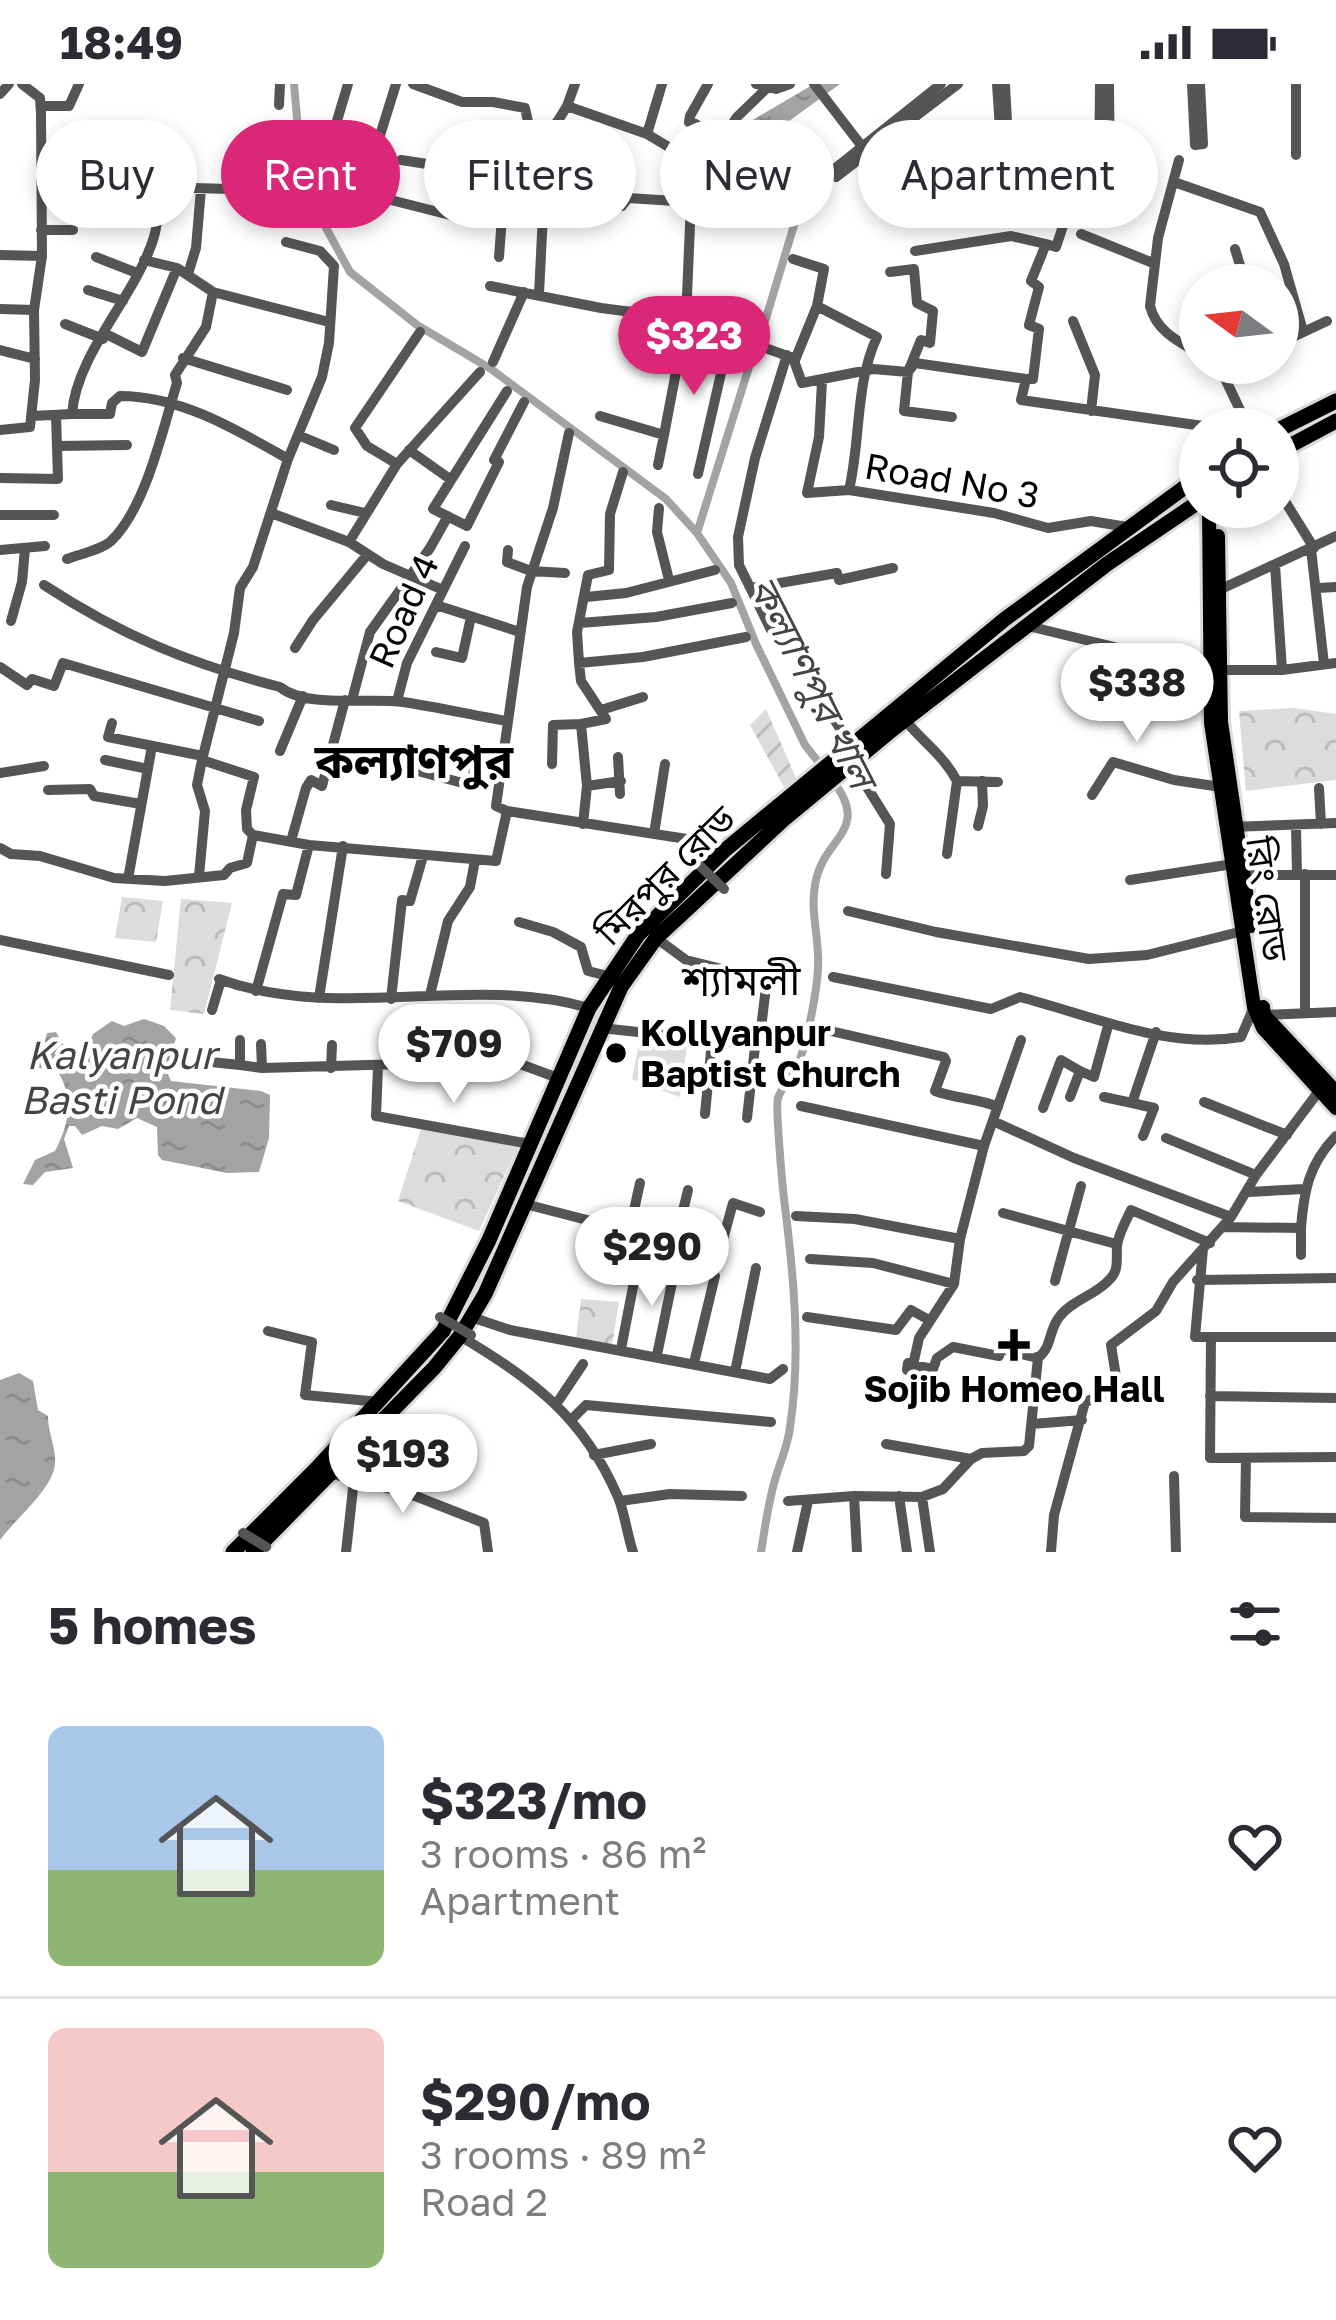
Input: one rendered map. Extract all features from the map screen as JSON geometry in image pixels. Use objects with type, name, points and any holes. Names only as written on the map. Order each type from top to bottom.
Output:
[{"type":"highway","points":[[1299,420],[1336,401]]},
{"type":"highway","points":[[1299,441],[1336,421]]},
{"type":"highway","name":"মিরপুর রোড","points":[[260,1550],[434,1368],[465,1324],[525,1204],[621,987],[656,938],[816,785],[987,634],[1179,490]]},
{"type":"highway","name":"মিরপুর রোড","points":[[847,759],[1179,515]]},
{"type":"highway","points":[[1005,619],[1023,630]]},
{"type":"highway","points":[[987,634],[999,647]]},
{"type":"highway","name":"মিরপুর রোড","points":[[233,1552],[430,1349],[465,1324],[530,1144],[589,1008],[608,976],[662,910],[725,850],[816,785]]},
{"type":"main road","name":"রিং রোড","points":[[1213,528],[1221,787],[1232,827]]},
{"type":"main road","name":"রিং রোড","points":[[1215,528],[1220,590],[1215,671],[1259,1011]]},
{"type":"main road","name":"রিং রোড","points":[[1239,870],[1243,931],[1263,1028],[1330,1091],[1336,1108]]},
{"type":"street","points":[[0,94],[9,84]]},
{"type":"street","points":[[0,430],[30,427],[32,416],[34,310],[41,262],[41,106],[38,95],[22,84]]},
{"type":"street","points":[[41,106],[69,106],[79,84]]},
{"type":"street","points":[[279,105],[280,84]]},
{"type":"street","points":[[197,189],[319,182],[348,84]]},
{"type":"street","points":[[385,120],[396,84]]},
{"type":"street","points":[[413,84],[462,102],[525,108],[528,120]]},
{"type":"street","points":[[558,120],[574,84]]},
{"type":"street","points":[[647,134],[662,84]]},
{"type":"street","points":[[689,120],[708,84]]},
{"type":"street","points":[[818,84],[858,135]]},
{"type":"street","points":[[898,120],[941,84]]},
{"type":"street","points":[[905,120],[958,84]]},
{"type":"street","points":[[1001,84],[1010,160],[1002,160],[1001,84]]},
{"type":"street","points":[[1103,120],[1104,84]]},
{"type":"street","points":[[1296,84],[1296,154]]},
{"type":"street","points":[[735,120],[771,86]]},
{"type":"street","points":[[566,106],[660,142]]},
{"type":"street","points":[[401,160],[424,163]]},
{"type":"street","points":[[1179,160],[1153,262],[1152,315],[1179,342]]},
{"type":"street","points":[[1174,182],[1260,212],[1284,265],[1303,332]]},
{"type":"street","points":[[65,324],[142,352],[196,248],[201,189]]},
{"type":"street","points":[[72,414],[75,384],[123,302],[155,228]]},
{"type":"street","points":[[499,257],[501,228]]},
{"type":"street","points":[[539,294],[542,228]]},
{"type":"street","points":[[658,465],[686,319],[690,228]]},
{"type":"street","points":[[915,251],[1011,236],[1056,247],[1062,228]]},
{"type":"street","points":[[41,230],[73,230]]},
{"type":"street","points":[[1081,234],[1153,262]]},
{"type":"street","points":[[199,876],[205,811],[196,784],[239,588],[253,567],[288,459],[322,377],[334,266],[329,258],[286,242]]},
{"type":"street","points":[[908,372],[915,363],[1033,379],[1039,329],[1029,325],[1039,287],[1031,281],[1046,244]]},
{"type":"street","points":[[1235,249],[1240,264]]},
{"type":"street","points":[[0,255],[41,262]]},
{"type":"street","points":[[96,257],[137,273]]},
{"type":"street","points":[[793,259],[824,269],[817,306],[791,358],[755,458],[738,537],[739,565],[771,630],[785,629],[793,637],[847,759],[890,824],[886,874]]},
{"type":"street","points":[[144,260],[182,271],[213,292],[329,322]]},
{"type":"street","points":[[890,272],[914,269],[916,303],[933,311],[930,343],[921,340],[908,372],[904,411],[952,417]]},
{"type":"street","points":[[490,286],[686,319],[791,358],[802,383],[873,369],[908,372]]},
{"type":"street","points":[[88,290],[123,302]]},
{"type":"street","points":[[67,559],[109,543],[132,509],[171,403],[175,375],[206,327],[213,292]]},
{"type":"street","points":[[494,362],[524,292]]},
{"type":"street","points":[[817,306],[877,337],[862,373],[861,418],[849,490]]},
{"type":"street","points":[[0,309],[34,310]]},
{"type":"street","points":[[1073,321],[1095,375],[1091,411]]},
{"type":"street","points":[[1299,334],[1328,321]]},
{"type":"street","points":[[397,464],[367,446],[355,428],[420,332]]},
{"type":"street","points":[[698,474],[730,334]]},
{"type":"street","points":[[0,350],[35,359]]},
{"type":"street","points":[[183,358],[287,390]]},
{"type":"street","points":[[350,542],[397,464],[480,372]]},
{"type":"street","points":[[1026,379],[1021,400],[1179,423]]},
{"type":"street","name":"Road No 3","points":[[822,382],[818,437],[806,493],[849,490],[994,513],[1048,528],[1091,521],[1126,527]]},
{"type":"street","points":[[507,391],[433,509],[467,526],[524,402]]},
{"type":"street","points":[[32,416],[110,414],[120,396],[171,403],[288,459]]},
{"type":"street","points":[[0,478],[58,479],[56,415]]},
{"type":"street","points":[[600,416],[664,435]]},
{"type":"street","points":[[569,433],[553,508],[531,572],[496,806],[706,842],[725,850]]},
{"type":"street","points":[[298,435],[334,450]]},
{"type":"street","points":[[58,446],[127,445]]},
{"type":"street","points":[[409,450],[450,479]]},
{"type":"street","points":[[553,764],[553,725],[606,719],[581,682],[580,623],[588,574],[609,570],[610,514],[623,472]]},
{"type":"street","points":[[332,505],[365,513]]},
{"type":"street","points":[[659,508],[657,532],[669,580]]},
{"type":"street","points":[[0,515],[54,514]]},
{"type":"street","points":[[271,514],[350,542],[367,555],[443,590]]},
{"type":"street","points":[[291,842],[308,783],[322,786],[370,632],[448,516]]},
{"type":"street","points":[[1023,630],[1215,671],[1282,670],[1330,663],[1312,548],[1299,526]]},
{"type":"street","points":[[1220,590],[1336,536]]},
{"type":"street","points":[[0,550],[45,546]]},
{"type":"street","name":"Road 4","points":[[397,701],[406,662],[466,546]]},
{"type":"street","points":[[11,621],[19,601],[25,549]]},
{"type":"street","points":[[508,550],[507,562],[531,572],[565,573]]},
{"type":"street","points":[[295,648],[367,555]]},
{"type":"street","points":[[1275,565],[1282,670]]},
{"type":"street","points":[[752,588],[837,573],[839,580],[893,568]]},
{"type":"street","points":[[586,597],[715,570]]},
{"type":"street","points":[[44,585],[128,636],[303,696],[397,701],[507,721]]},
{"type":"street","points":[[1318,588],[1336,587]]},
{"type":"street","points":[[0,596],[19,601]]},
{"type":"street","points":[[580,623],[656,617],[732,603]]},
{"type":"street","points":[[436,604],[520,632]]},
{"type":"street","points":[[436,652],[462,658],[471,617]]},
{"type":"street","points":[[579,663],[643,657],[746,637]]},
{"type":"street","points":[[0,667],[26,685],[32,679],[54,686],[63,663],[259,721]]},
{"type":"street","points":[[280,751],[303,696]]},
{"type":"street","points":[[601,711],[643,698]]},
{"type":"street","points":[[905,720],[926,746],[945,757],[957,781],[947,854]]},
{"type":"street","points":[[112,723],[108,737],[202,758],[254,777],[246,826],[253,836],[499,860],[507,811]]},
{"type":"street","points":[[581,724],[587,786],[583,824]]},
{"type":"street","points":[[128,879],[152,746]]},
{"type":"street","points":[[587,786],[621,787],[618,757]]},
{"type":"street","points":[[105,760],[148,769]]},
{"type":"street","points":[[1092,795],[1113,762],[1174,781],[1221,787]]},
{"type":"street","points":[[388,763],[470,784],[476,765],[499,767]]},
{"type":"street","points":[[654,834],[664,764]]},
{"type":"street","points":[[0,773],[44,766]]},
{"type":"street","points":[[957,781],[998,782]]},
{"type":"street","points":[[977,826],[983,806],[982,781]]},
{"type":"street","points":[[1319,788],[1321,824]]},
{"type":"street","points":[[48,790],[90,789],[94,796],[141,804]]},
{"type":"street","points":[[1232,827],[1336,824]]},
{"type":"street","points":[[1296,826],[1305,1012]]},
{"type":"street","points":[[0,848],[102,877],[166,880],[224,875],[247,863],[253,836]]},
{"type":"street","points":[[256,991],[283,893],[296,896],[309,845]]},
{"type":"street","points":[[319,998],[343,846]]},
{"type":"street","points":[[391,999],[402,900],[410,901],[423,856]]},
{"type":"street","points":[[430,994],[448,921],[470,887],[475,860]]},
{"type":"street","points":[[698,864],[724,890]]},
{"type":"street","points":[[1130,880],[1239,870],[1336,875]]},
{"type":"street","points":[[848,911],[936,932],[1117,960],[1243,931]]},
{"type":"street","points":[[519,922],[581,947],[587,971],[608,976]]},
{"type":"street","points":[[656,938],[686,960],[762,979],[766,987],[747,1118]]},
{"type":"street","points":[[0,940],[169,975]]},
{"type":"street","points":[[833,977],[992,1009],[1020,997],[1108,1026],[1236,1039],[1259,1011],[1336,1012]]},
{"type":"street","points":[[212,1010],[220,980],[256,991],[319,998],[430,994],[544,1000],[589,1008]]},
{"type":"street","points":[[1043,1108],[1061,1060],[1094,1077],[1108,1026]]},
{"type":"street","points":[[601,1028],[755,1047]]},
{"type":"street","points":[[822,1029],[944,1057],[935,1091],[998,1107]]},
{"type":"street","points":[[1132,1103],[1156,1032]]},
{"type":"street","points":[[240,1040],[240,1065]]},
{"type":"street","points":[[1022,1040],[984,1146],[960,1239],[954,1284],[919,1338],[910,1368],[933,1369],[937,1358],[953,1347],[999,1356],[1000,1349],[1038,1358]]},
{"type":"street","points":[[705,1114],[712,1041]]},
{"type":"street","points":[[261,1044],[262,1068]]},
{"type":"street","points":[[331,1068],[332,1045]]},
{"type":"street","points":[[201,1061],[262,1068],[331,1068],[512,1061],[558,1078]]},
{"type":"street","points":[[378,1067],[376,1116],[530,1144]]},
{"type":"street","points":[[1070,1096],[1081,1071]]},
{"type":"street","points":[[1051,1552],[1054,1515],[1085,1402],[1118,1389],[1114,1340],[1156,1311],[1173,1282],[1250,1192],[1256,1175],[1287,1135],[1330,1091]]},
{"type":"street","points":[[1104,1096],[1154,1108],[1143,1136]]},
{"type":"street","points":[[1204,1102],[1287,1135]]},
{"type":"street","points":[[801,1106],[984,1146]]},
{"type":"street","points":[[993,1120],[1227,1222],[1301,1228]]},
{"type":"street","points":[[1301,1255],[1304,1190],[1316,1158],[1336,1136]]},
{"type":"street","points":[[1166,1138],[1256,1175]]},
{"type":"street","points":[[629,1233],[640,1183]]},
{"type":"street","points":[[1055,1281],[1081,1186]]},
{"type":"street","points":[[675,1244],[688,1190]]},
{"type":"street","points":[[1250,1192],[1304,1190]]},
{"type":"street","points":[[525,1204],[718,1254],[733,1204],[760,1212]]},
{"type":"street","points":[[788,1501],[922,1497],[943,1489],[970,1459],[982,1453],[1024,1451],[1029,1446],[1038,1358],[1049,1350],[1061,1314],[1107,1283],[1117,1269],[1116,1244],[1131,1210],[1207,1246]]},
{"type":"street","points":[[1003,1213],[1116,1244]]},
{"type":"street","points":[[796,1216],[855,1219],[960,1239]]},
{"type":"street","points":[[1207,1246],[1198,1280],[1195,1337],[1336,1337]]},
{"type":"street","points":[[810,1258],[873,1263],[954,1284]]},
{"type":"street","points":[[621,1349],[638,1261]]},
{"type":"street","points":[[735,1372],[756,1268]]},
{"type":"street","points":[[694,1363],[715,1276]]},
{"type":"street","points":[[657,1355],[673,1277]]},
{"type":"street","points":[[1198,1280],[1336,1278]]},
{"type":"street","points":[[807,1317],[896,1330],[911,1310],[929,1320]]},
{"type":"street","points":[[440,1317],[770,1379],[783,1369]]},
{"type":"street","points":[[465,1324],[491,1355],[572,1419],[620,1501],[633,1552]]},
{"type":"street","points":[[491,1355],[510,1330]]},
{"type":"street","points":[[268,1331],[312,1342],[305,1395],[380,1402]]},
{"type":"street","points":[[1211,1337],[1210,1458],[1336,1456]]},
{"type":"street","points":[[557,1403],[583,1364]]},
{"type":"street","points":[[1210,1396],[1336,1397]]},
{"type":"street","points":[[572,1419],[586,1405],[770,1422]]},
{"type":"street","points":[[1032,1424],[1082,1420]]},
{"type":"street","points":[[594,1455],[651,1444]]},
{"type":"street","points":[[886,1444],[970,1459]]},
{"type":"street","points":[[1246,1458],[1245,1517],[1336,1518]]},
{"type":"street","points":[[329,1473],[429,1500],[484,1523],[488,1552]]},
{"type":"street","points":[[1174,1476],[1176,1552]]},
{"type":"street","points":[[346,1552],[354,1480]]},
{"type":"street","points":[[620,1501],[670,1494],[742,1496]]},
{"type":"street","points":[[854,1496],[857,1552]]},
{"type":"street","points":[[898,1496],[907,1552]]},
{"type":"street","points":[[922,1497],[930,1552]]},
{"type":"street","points":[[797,1552],[808,1501]]},
{"type":"street","points":[[243,1533],[260,1550]]},
{"type":"green space","points":[[1295,708],[1336,714],[1336,780],[1246,791],[1239,711]]},
{"type":"green space","points":[[766,709],[796,778],[784,787],[750,725]]},
{"type":"green space","points":[[122,897],[163,901],[156,942],[115,938]]},
{"type":"green space","points":[[181,899],[232,903],[204,1014],[170,1010]]},
{"type":"green space","points":[[640,1039],[687,1046],[680,1097],[632,1079]]},
{"type":"green space","points":[[422,1126],[519,1144],[479,1231],[398,1201]]},
{"type":"green space","points":[[581,1299],[619,1302],[612,1345],[576,1339]]},
{"type":"water","points":[[814,84],[840,84],[790,120],[753,120]]},
{"type":"water","name":"Kalyanpur Basti Pond","points":[[144,1019],[164,1026],[176,1038],[167,1072],[171,1081],[270,1095],[269,1138],[259,1172],[227,1173],[162,1160],[157,1127],[137,1118],[118,1129],[102,1126],[82,1135],[69,1126],[64,1139],[73,1168],[45,1172],[33,1185],[23,1184],[35,1160],[55,1151],[66,1121],[68,1102],[58,1072],[36,1067],[34,1057],[43,1049],[47,1033],[56,1032],[73,1051],[89,1045],[93,1034],[112,1021],[124,1026]]},
{"type":"water","points":[[19,1373],[33,1381],[38,1410],[48,1416],[55,1463],[41,1493],[0,1540],[0,1380]]},
{"type":"waterway","name":"কল্যাণপুর খাল","points":[[294,84],[301,162],[319,215],[350,272],[417,325],[491,369],[666,499],[697,533],[731,583],[805,745],[824,769]]},
{"type":"waterway","name":"কল্যাণপুর খাল","points":[[760,338],[793,228]]},
{"type":"waterway","points":[[697,533],[754,351]]},
{"type":"waterway","name":"কল্যাণপুর খাল","points":[[761,1552],[770,1498],[789,1434],[795,1373],[793,1289],[777,1104],[801,1057],[814,1004],[818,958],[815,885],[819,869],[846,824],[844,798],[833,781]]},
{"type":"place","name":"Kollyanpur Baptist Church","points":[[616,1053]]},
{"type":"place","name":"Sojib Homeo Hall","points":[[1014,1345]]},
{"type":"district","name":"কল্যাণপুর","points":[[414,760]]},
{"type":"district","name":"শ্যামলী","points":[[741,979]]}]
